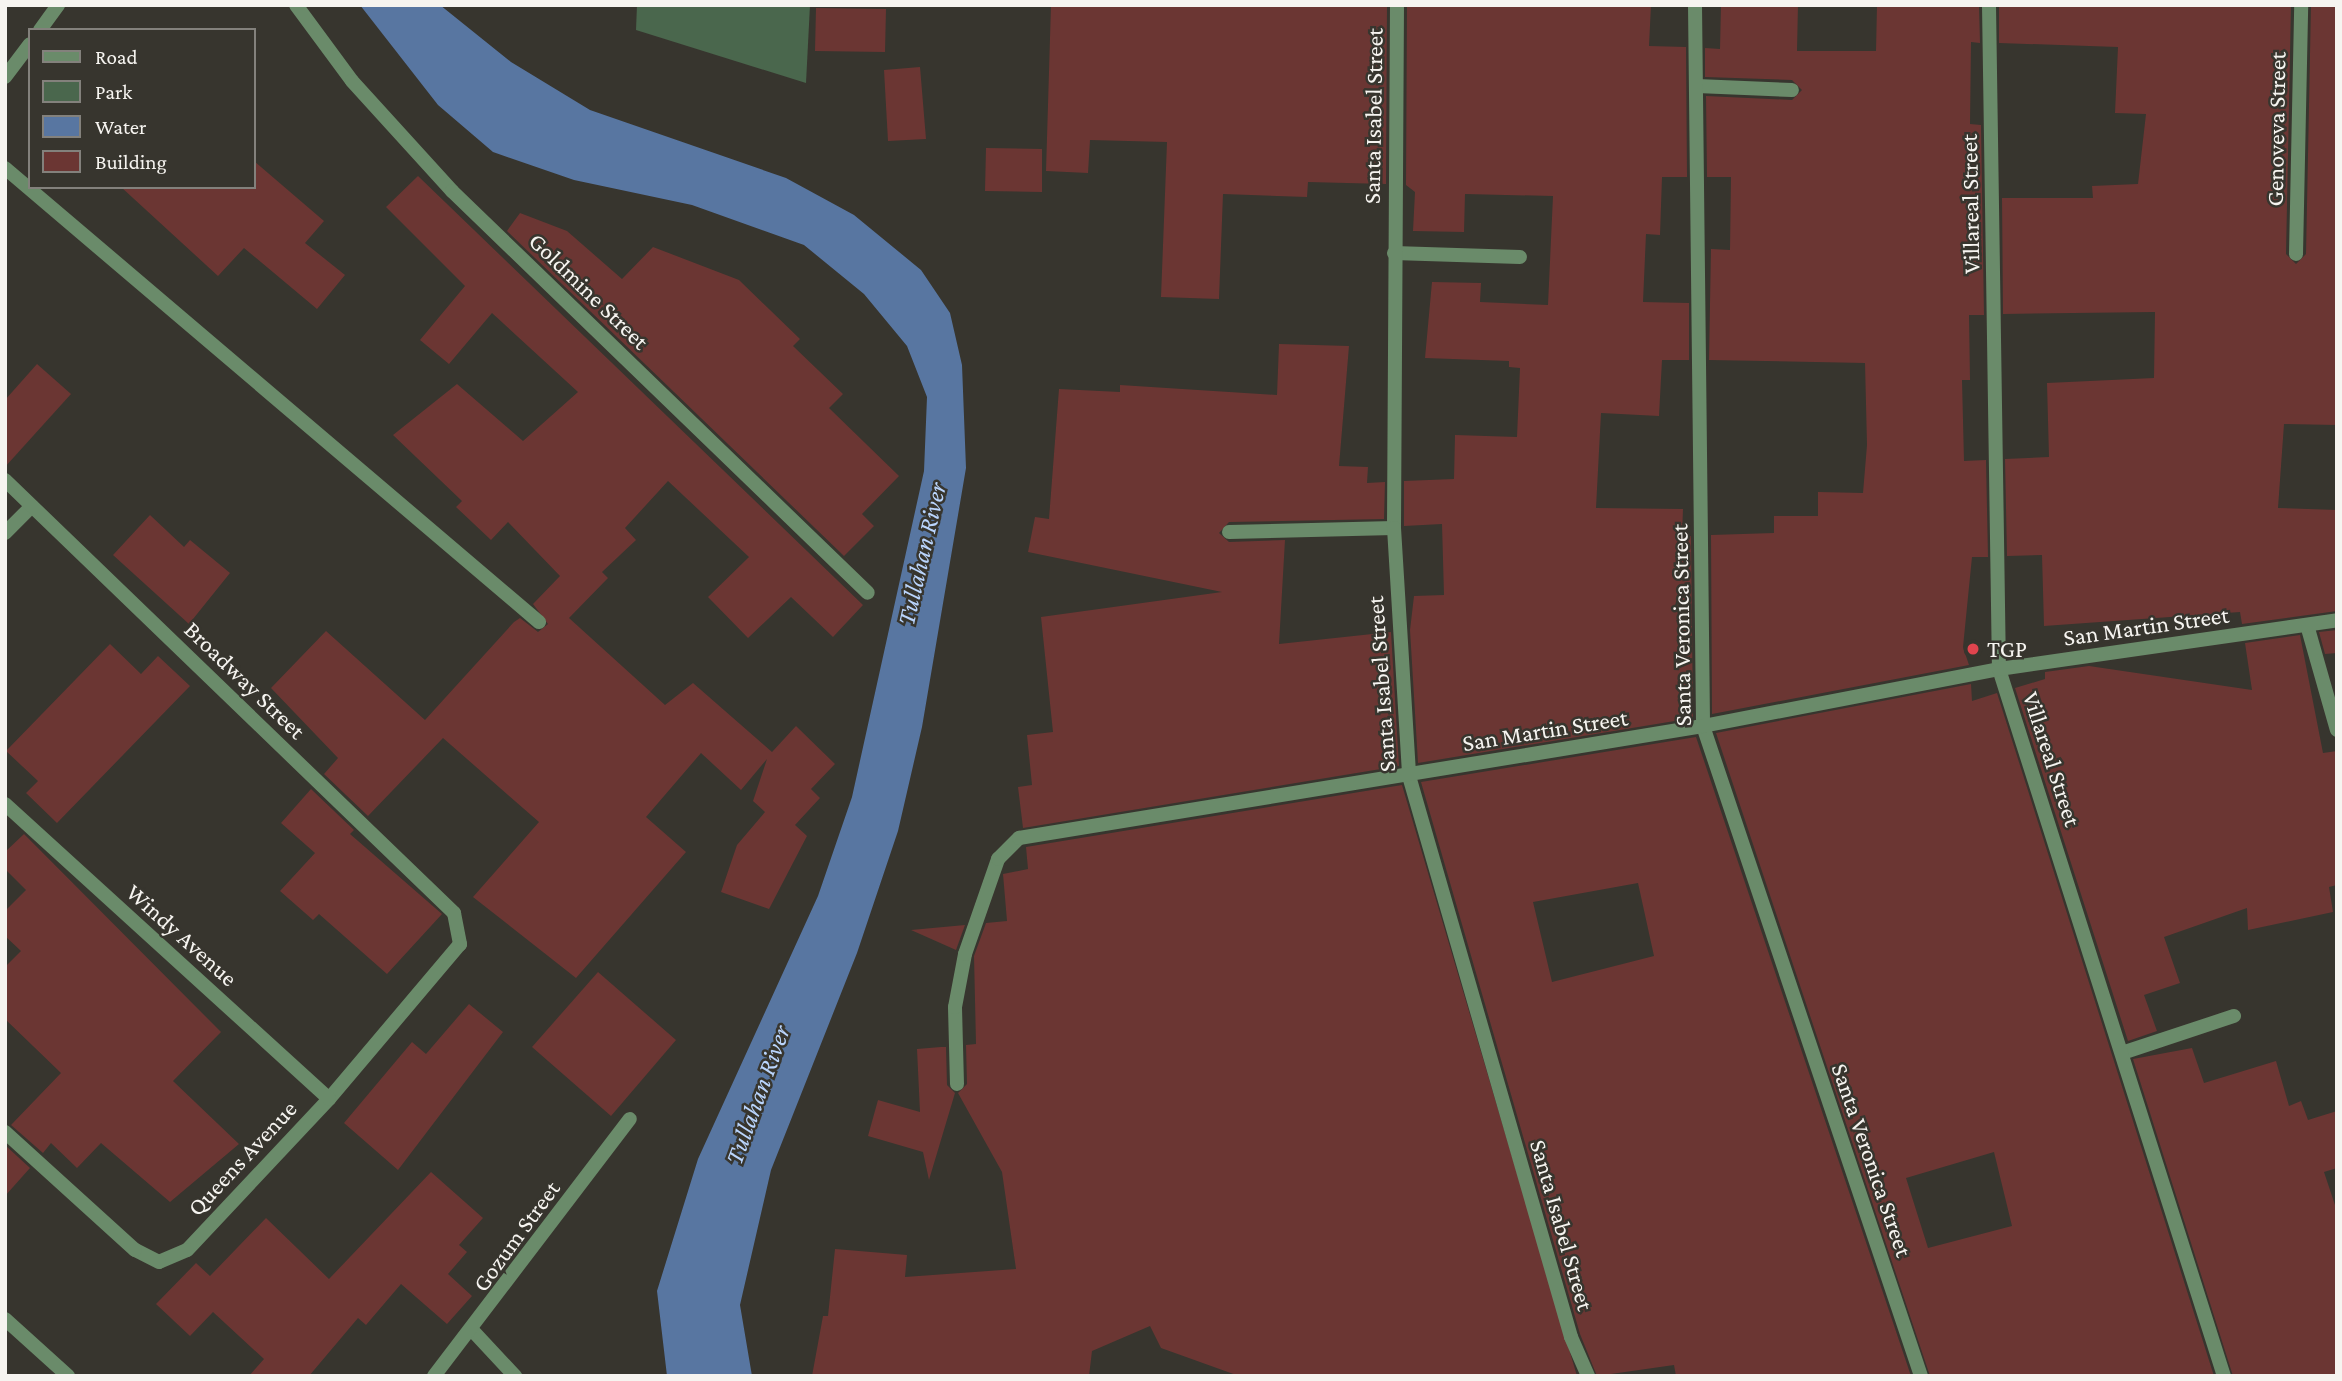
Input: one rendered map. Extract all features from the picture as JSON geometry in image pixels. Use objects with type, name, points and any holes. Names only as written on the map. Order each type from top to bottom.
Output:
[{"type":"street","points":[[41,28],[58,5]]},
{"type":"street","name":"Goldmine Street","points":[[296,5],[352,81],[452,191],[868,593]]},
{"type":"street","name":"Santa Isabel Street","points":[[1396,5],[1394,528],[1409,776],[1571,1337],[1588,1376]]},
{"type":"street","name":"Santa Veronica Street","points":[[1695,5],[1703,726],[1921,1376]]},
{"type":"street","name":"Villareal Street","points":[[1989,5],[1999,669],[2224,1376]]},
{"type":"street","name":"Genoveva Street","points":[[2296,254],[2301,5]]},
{"type":"street","points":[[5,77],[28,47]]},
{"type":"street","points":[[1697,86],[1792,90]]},
{"type":"street","points":[[5,169],[28,189]]},
{"type":"street","points":[[29,189],[539,622]]},
{"type":"street","points":[[1394,253],[1520,257]]},
{"type":"street","name":"Broadway Street","points":[[5,481],[454,913]]},
{"type":"street","points":[[5,533],[32,506]]},
{"type":"street","points":[[1229,532],[1394,528]]},
{"type":"street","name":"San Martin Street","points":[[957,1084],[956,1007],[965,954],[1008,845],[1019,838],[1703,726],[1999,669],[2337,620]]},
{"type":"street","points":[[2306,625],[2337,730]]},
{"type":"street","name":"Windy Avenue","points":[[5,804],[329,1099]]},
{"type":"street","name":"Queens Avenue","points":[[5,1132],[135,1250],[159,1262],[187,1250],[329,1099],[451,961],[460,944],[454,913]]},
{"type":"street","points":[[2122,1053],[2234,1017]]},
{"type":"street","name":"Gozum Street","points":[[434,1376],[473,1331],[630,1119]]},
{"type":"street","points":[[5,1319],[68,1376]]},
{"type":"street","points":[[473,1331],[515,1376]]},
{"type":"green space","points":[[637,5],[810,5],[806,83],[636,30]]},
{"type":"water","name":"Tullahan River","points":[[360,5],[440,5],[511,62],[590,110],[786,178],[854,215],[921,270],[950,313],[962,365],[966,468],[922,727],[898,831],[857,953],[771,1170],[740,1305],[752,1376],[667,1376],[657,1291],[698,1159],[818,896],[852,797],[924,471],[927,397],[907,346],[864,294],[804,245],[692,205],[574,180],[493,152],[438,105]]},
{"type":"building","points":[[1051,5],[1387,5],[1386,184],[1308,182],[1307,197],[1223,194],[1219,299],[1161,297],[1167,142],[1090,140],[1088,173],[1046,171]]},
{"type":"building","points":[[1407,5],[1651,5],[1649,46],[1686,47],[1687,177],[1662,177],[1660,235],[1646,234],[1643,302],[1689,303],[1689,360],[1662,360],[1659,416],[1601,413],[1596,508],[1683,509],[1682,536],[1691,536],[1693,718],[1418,763],[1410,630],[1414,596],[1444,595],[1442,524],[1404,526],[1404,481],[1454,479],[1455,435],[1517,437],[1520,368],[1509,367],[1509,361],[1425,358],[1432,282],[1481,283],[1480,302],[1548,305],[1553,196],[1465,194],[1464,232],[1413,231],[1415,192],[1406,185]]},
{"type":"building","points":[[1721,5],[1798,5],[1797,51],[1876,51],[1877,5],[1979,5],[1980,43],[1971,42],[1970,124],[1981,125],[1984,315],[1969,315],[1970,380],[1962,380],[1964,461],[1986,460],[1988,557],[1972,557],[1963,647],[1969,665],[1712,714],[1711,535],[1774,533],[1774,516],[1818,516],[1818,492],[1863,493],[1867,445],[1865,363],[1709,360],[1711,249],[1730,250],[1731,177],[1707,177],[1706,96],[1792,100],[1802,90],[1792,80],[1705,77],[1705,48],[1720,49]]},
{"type":"building","points":[[1999,5],[2291,5],[2286,254],[2296,264],[2306,254],[2311,5],[2337,5],[2337,425],[2284,424],[2278,508],[2337,510],[2337,611],[2242,624],[2240,612],[2044,626],[2042,555],[2007,556],[2005,459],[2049,457],[2047,383],[2154,378],[2155,312],[2003,314],[2002,198],[2093,198],[2092,186],[2138,184],[2146,114],[2115,113],[2118,47],[1999,43]]},
{"type":"building","points":[[816,8],[886,9],[885,52],[815,51]]},
{"type":"building","points":[[920,67],[926,139],[888,141],[884,70]]},
{"type":"building","points":[[986,148],[1042,149],[1042,192],[985,191]]},
{"type":"building","points":[[256,163],[324,221],[305,243],[345,275],[317,309],[244,248],[218,276],[123,189],[256,189]]},
{"type":"building","points":[[418,176],[863,605],[833,637],[791,597],[748,638],[708,597],[749,557],[668,481],[625,528],[636,540],[602,572],[608,578],[569,618],[665,705],[693,683],[772,752],[796,726],[835,764],[811,789],[820,798],[795,825],[807,836],[769,909],[721,892],[737,845],[765,812],[753,801],[767,759],[741,790],[701,753],[646,817],[686,852],[576,978],[473,897],[539,822],[443,738],[368,816],[324,774],[338,758],[271,688],[326,631],[425,720],[514,622],[520,618],[538,632],[548,624],[533,604],[560,576],[508,522],[491,540],[456,507],[462,501],[393,435],[457,384],[523,441],[578,392],[492,313],[449,364],[420,340],[465,286],[386,207]]},
{"type":"building","points":[[520,213],[567,231],[622,279],[653,247],[739,280],[800,339],[793,346],[843,394],[829,408],[899,476],[862,514],[874,526],[844,556],[507,231]]},
{"type":"building","points":[[1279,344],[1349,346],[1339,466],[1368,467],[1367,483],[1385,482],[1384,519],[1229,522],[1219,533],[1229,542],[1285,540],[1279,644],[1391,632],[1399,766],[1023,828],[1018,787],[1032,785],[1027,735],[1053,732],[1041,617],[1222,592],[1028,552],[1035,517],[1049,519],[1059,389],[1120,392],[1120,385],[1277,395]]},
{"type":"building","points":[[37,364],[71,394],[5,467],[5,400]]},
{"type":"building","points":[[150,515],[184,547],[190,540],[230,573],[189,624],[113,555]]},
{"type":"building","points":[[2337,630],[2337,653],[2325,654],[2319,632]]},
{"type":"building","points":[[2300,635],[2323,753],[2337,751],[2337,885],[2329,887],[2333,912],[2248,930],[2247,908],[2164,937],[2180,983],[2144,995],[2157,1031],[2128,1041],[2015,688],[2045,679],[2045,672],[2089,666],[2252,690],[2245,643]]},
{"type":"building","points":[[110,644],[141,674],[158,656],[190,686],[57,823],[26,793],[38,781],[6,751]]},
{"type":"building","points":[[1971,684],[1972,701],[1997,693],[2214,1376],[1930,1376],[1716,733]],"holes":[[[1994,1152],[2012,1226],[1928,1248],[1906,1178]]]},
{"type":"building","points":[[1696,737],[1911,1376],[1676,1376],[1674,1365],[1597,1376],[1580,1334],[1421,782]],"holes":[[[1638,883],[1654,956],[1552,982],[1533,902]]]},
{"type":"building","points":[[1402,785],[1577,1376],[1239,1376],[1161,1348],[1150,1326],[1092,1351],[1089,1376],[812,1376],[823,1316],[828,1316],[835,1249],[907,1255],[905,1277],[1016,1269],[1002,1172],[958,1093],[967,1084],[966,1045],[976,1044],[974,956],[986,923],[1007,921],[1003,874],[1028,869],[1026,847]]},
{"type":"building","points":[[311,789],[354,830],[350,834],[442,914],[387,974],[319,914],[313,920],[280,891],[315,853],[281,823]]},
{"type":"building","points":[[24,834],[221,1032],[173,1081],[239,1144],[170,1202],[101,1143],[77,1168],[51,1143],[43,1153],[11,1125],[61,1073],[5,1019],[5,967],[21,951],[5,936],[5,911],[26,890],[5,869],[5,852]]},
{"type":"building","points":[[965,925],[956,950],[911,930]]},
{"type":"building","points":[[598,972],[676,1040],[611,1116],[532,1047]]},
{"type":"building","points":[[469,1004],[503,1032],[398,1170],[344,1123],[412,1042],[426,1054]]},
{"type":"building","points":[[946,1047],[947,1085],[955,1093],[929,1180],[923,1152],[868,1136],[878,1100],[920,1112],[917,1049]]},
{"type":"building","points":[[2192,1048],[2204,1083],[2276,1061],[2289,1106],[2301,1101],[2308,1120],[2337,1111],[2337,1168],[2324,1172],[2337,1211],[2337,1376],[2233,1376],[2133,1059]]},
{"type":"building","points":[[5,1145],[30,1168],[5,1196]]},
{"type":"building","points":[[431,1172],[483,1218],[459,1245],[467,1252],[448,1274],[472,1296],[447,1324],[401,1284],[366,1325],[358,1318],[309,1376],[249,1376],[264,1359],[213,1312],[190,1336],[156,1304],[196,1263],[210,1276],[266,1218],[329,1279]]},
{"type":"place","name":"TGP","points":[[1973,649]]}]
